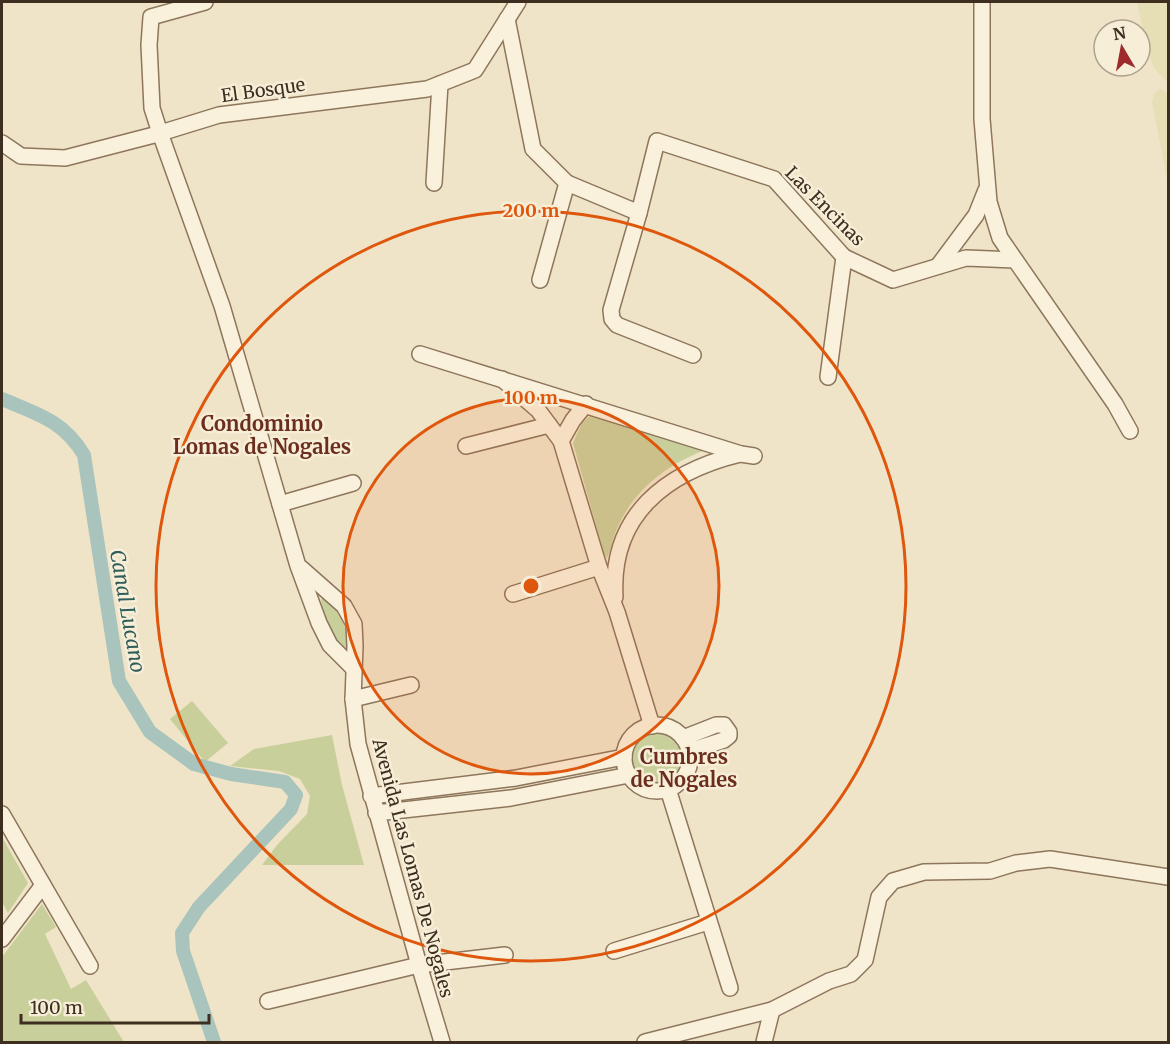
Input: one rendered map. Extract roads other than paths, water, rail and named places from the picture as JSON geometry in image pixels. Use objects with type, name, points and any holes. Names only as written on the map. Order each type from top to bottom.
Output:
[{"type":"street","points":[[205,2],[151,17],[149,45],[152,108],[222,306],[298,566],[319,623],[330,645],[353,668]]},
{"type":"street","name":"El Bosque","points":[[2,143],[21,156],[65,158],[219,115],[427,89],[475,70],[518,2]]},
{"type":"street","points":[[982,2],[982,119],[987,187],[1000,238],[1115,404],[1130,431]]},
{"type":"street","points":[[507,19],[533,149],[567,183],[639,213],[611,310],[612,319],[616,325],[693,355]]},
{"type":"street","points":[[434,183],[440,84]]},
{"type":"street","name":"Las Encinas","points":[[639,213],[657,141],[774,179],[844,257],[893,279],[966,258],[1015,260]]},
{"type":"street","points":[[540,280],[567,183]]},
{"type":"street","points":[[938,266],[976,215],[987,187]]},
{"type":"street","points":[[828,377],[844,257]]},
{"type":"street","points":[[420,354],[748,455],[704,465],[678,477],[657,492],[641,509],[629,527],[618,557],[615,586],[617,612]]},
{"type":"street","points":[[502,379],[538,410],[561,441],[599,567],[617,612],[652,726]]},
{"type":"street","points":[[561,441],[573,420],[586,404]]},
{"type":"street","points":[[466,446],[549,425]]},
{"type":"street","points":[[280,504],[353,483]]},
{"type":"street","name":"Avenida Las Lomas De Nogales","points":[[298,566],[344,606],[354,624],[356,646],[352,699],[358,744],[418,965],[442,1042]]},
{"type":"street","points":[[513,594],[599,567]]},
{"type":"street","points":[[352,699],[411,685]]},
{"type":"street","points":[[652,726],[669,728],[686,745],[690,763],[686,774],[668,789],[649,790],[637,784],[629,775],[624,756],[631,739],[640,730],[652,726]]},
{"type":"street","points":[[371,796],[540,774],[624,756]]},
{"type":"street","points":[[540,774],[543,792]]},
{"type":"street","points":[[376,813],[543,792],[629,775]]},
{"type":"street","points":[[462,784],[464,803]]},
{"type":"street","points":[[668,789],[730,988]]},
{"type":"street","points":[[2,814],[90,966]]},
{"type":"street","points":[[645,1042],[772,1010],[829,981],[851,974],[865,960],[879,897],[893,881],[924,872],[990,871],[1016,862],[1050,859],[1168,877]]},
{"type":"street","points":[[2,939],[43,885]]},
{"type":"street","points":[[614,951],[708,922]]},
{"type":"street","points":[[268,1001],[418,965],[505,955]]},
{"type":"street","points":[[764,1042],[772,1010]]},
{"type":"waterway","name":"Canal Lucano","points":[[2,399],[38,414],[58,426],[76,443],[84,455],[119,681],[150,732],[194,764],[231,774],[285,782],[296,795],[291,809],[199,907],[182,933],[183,951],[214,1042]]},
{"type":"district","name":"Condominio Lomas de Nogales","points":[[262,434]]},
{"type":"district","name":"Cumbres de Nogales","points":[[684,768]]}]
